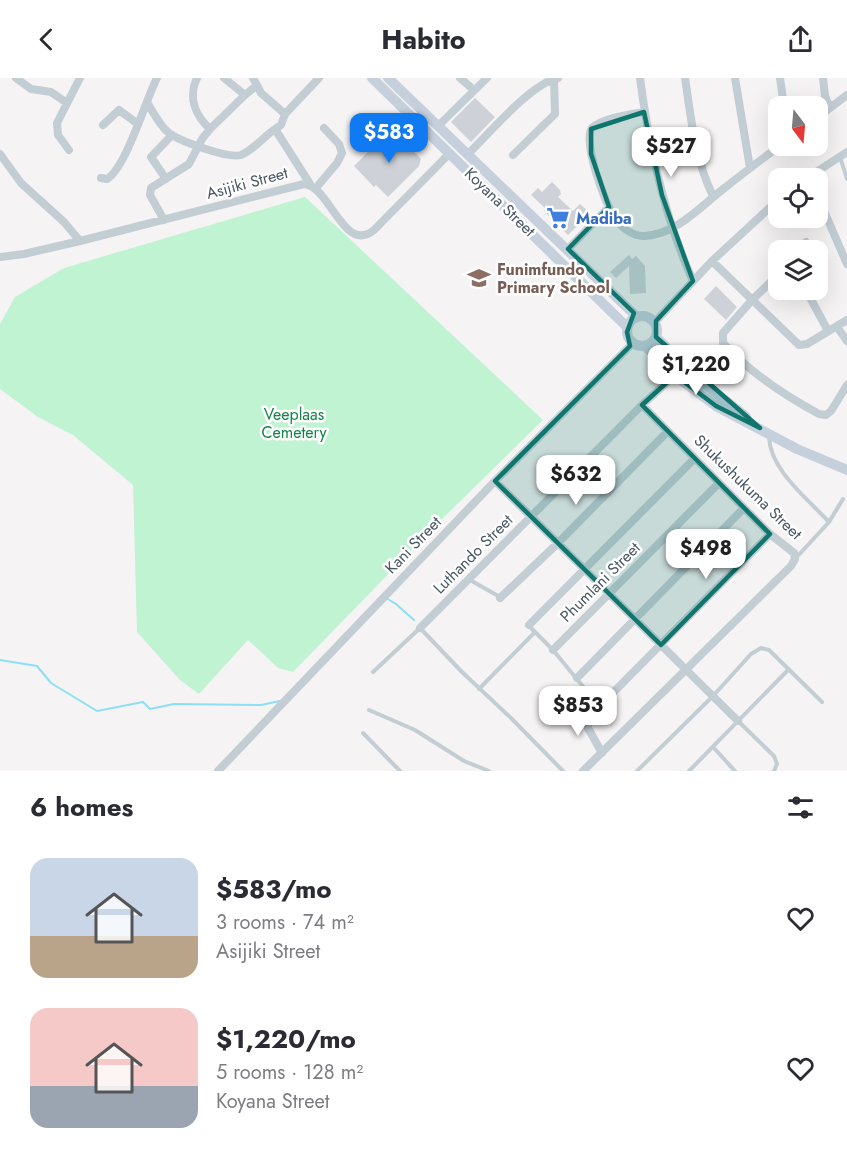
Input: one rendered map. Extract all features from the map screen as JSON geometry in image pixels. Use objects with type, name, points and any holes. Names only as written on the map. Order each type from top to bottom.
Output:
[{"type":"main road","name":"Koyana Street","points":[[372,78],[627,327]]},
{"type":"main road","name":"Koyana Street","points":[[387,78],[637,317]]},
{"type":"main road","points":[[645,346],[654,341],[657,332],[654,323],[647,317],[637,317],[627,327],[628,338],[633,343],[645,346],[675,375],[716,406],[797,449],[847,470]]},
{"type":"main road","points":[[656,337],[696,376],[765,431]]},
{"type":"street","points":[[16,78],[31,89],[51,92],[67,103]]},
{"type":"street","points":[[69,150],[60,139],[57,128],[59,117],[80,78]]},
{"type":"street","points":[[101,178],[108,179],[114,173],[157,78]]},
{"type":"street","points":[[198,78],[193,91],[194,105],[198,116],[210,129]]},
{"type":"street","points":[[225,78],[245,95]]},
{"type":"street","points":[[147,102],[172,135],[227,155],[237,156],[249,150],[282,125],[285,114],[319,78]]},
{"type":"street","points":[[460,78],[474,90]]},
{"type":"street","points":[[438,126],[487,78]]},
{"type":"street","points":[[467,155],[540,85],[556,78],[555,114],[513,155]]},
{"type":"street","points":[[640,78],[652,154],[672,228],[693,281]]},
{"type":"street","points":[[685,78],[697,153],[713,196]]},
{"type":"street","points":[[735,78],[750,168]]},
{"type":"street","points":[[780,78],[783,96]]},
{"type":"street","points":[[823,78],[825,96],[830,108],[847,95]]},
{"type":"street","points":[[164,220],[150,192],[154,185],[189,164],[198,145],[210,129],[255,82],[268,100],[285,114]]},
{"type":"street","points":[[104,125],[119,110],[138,124]]},
{"type":"street","points":[[644,112],[604,122],[591,129],[588,143],[609,207],[615,219],[634,235],[643,237],[672,228],[768,155]]},
{"type":"street","points":[[313,186],[337,163],[342,153],[339,144],[324,128]]},
{"type":"street","points":[[275,129],[313,186],[347,229],[356,234],[366,235],[374,230],[450,153]]},
{"type":"street","points":[[166,178],[151,157],[172,135]]},
{"type":"street","points":[[0,154],[21,183],[80,241]]},
{"type":"street","points":[[823,168],[843,154]]},
{"type":"street","name":"Asijiki Street","points":[[0,257],[80,241],[288,187],[304,184],[313,186]]},
{"type":"street","points":[[568,249],[609,207]]},
{"type":"street","points":[[654,323],[712,261],[768,209]]},
{"type":"street","points":[[828,220],[847,264]]},
{"type":"street","points":[[712,261],[800,345],[807,344],[847,320]]},
{"type":"street","points":[[768,285],[722,336],[723,343],[781,393],[822,415],[831,411],[847,385]]},
{"type":"street","points":[[811,300],[828,331]]},
{"type":"street","points":[[837,327],[847,341]]},
{"type":"street","name":"Kani Street","points":[[218,771],[495,481],[633,343]]},
{"type":"street","name":"Luthando Street","points":[[420,628],[642,405],[675,375]]},
{"type":"street","name":"Shukushukuma Street","points":[[583,771],[791,566],[795,559],[794,553],[770,534],[642,405]]},
{"type":"street","points":[[500,598],[558,543],[668,431]]},
{"type":"street","points":[[532,629],[584,570],[695,458]]},
{"type":"street","points":[[495,481],[738,721]]},
{"type":"street","name":"Phumlani Street","points":[[553,650],[719,483]]},
{"type":"street","points":[[577,678],[744,508]]},
{"type":"street","points":[[603,753],[588,728],[588,718],[770,534]]},
{"type":"lane","points":[[843,154],[847,179]]},
{"type":"lane","points":[[765,431],[778,466],[829,522]]},
{"type":"lane","points":[[795,559],[829,522],[843,499]]},
{"type":"lane","points":[[470,579],[500,598]]},
{"type":"lane","points":[[373,672],[420,628],[563,771]]},
{"type":"lane","points":[[479,689],[532,629],[553,650],[600,707]]},
{"type":"lane","points":[[637,771],[751,654],[761,648],[769,650],[822,702]]},
{"type":"lane","points":[[689,771],[789,669]]},
{"type":"lane","points":[[369,710],[415,730],[475,769],[489,771]]},
{"type":"lane","points":[[738,721],[774,756],[777,764],[774,771]]},
{"type":"lane","points":[[363,733],[400,771]]},
{"type":"lane","points":[[713,747],[735,771]]},
{"type":"highlighted area","points":[[644,112],[662,195],[693,281],[656,321],[656,337],[760,428],[716,406],[675,375],[642,405],[770,534],[661,645],[495,481],[630,346],[627,332],[634,313],[568,249],[609,207],[591,154],[591,129]]},
{"type":"green space","name":"Veeplaas Cemetery","points":[[305,197],[543,420],[442,519],[293,672],[278,668],[248,640],[199,694],[180,680],[137,632],[133,485],[73,435],[38,417],[0,389],[0,324],[15,297],[64,268]]},
{"type":"building","points":[[475,98],[495,117],[471,142],[451,122]]},
{"type":"building","points":[[394,131],[421,159],[419,166],[388,197],[376,185],[374,187],[354,166],[376,144],[378,146]]},
{"type":"building","points":[[552,182],[560,190],[561,194],[558,197],[573,211],[580,204],[590,213],[568,235],[531,195],[538,188],[542,192]]},
{"type":"building","points":[[629,255],[632,259],[636,256],[645,266],[646,293],[630,294],[629,266],[616,278],[610,272]]},
{"type":"building","points":[[716,286],[737,307],[726,320],[704,299]]},
{"type":"waterway","points":[[386,598],[414,620]]},
{"type":"waterway","points":[[0,660],[37,666],[51,683],[97,711],[143,702],[150,709],[174,704],[261,705],[280,701]]},
{"type":"place","name":"Madiba","points":[[558,218]]},
{"type":"place","name":"Funimfundo Primary School","points":[[479,278]]}]
